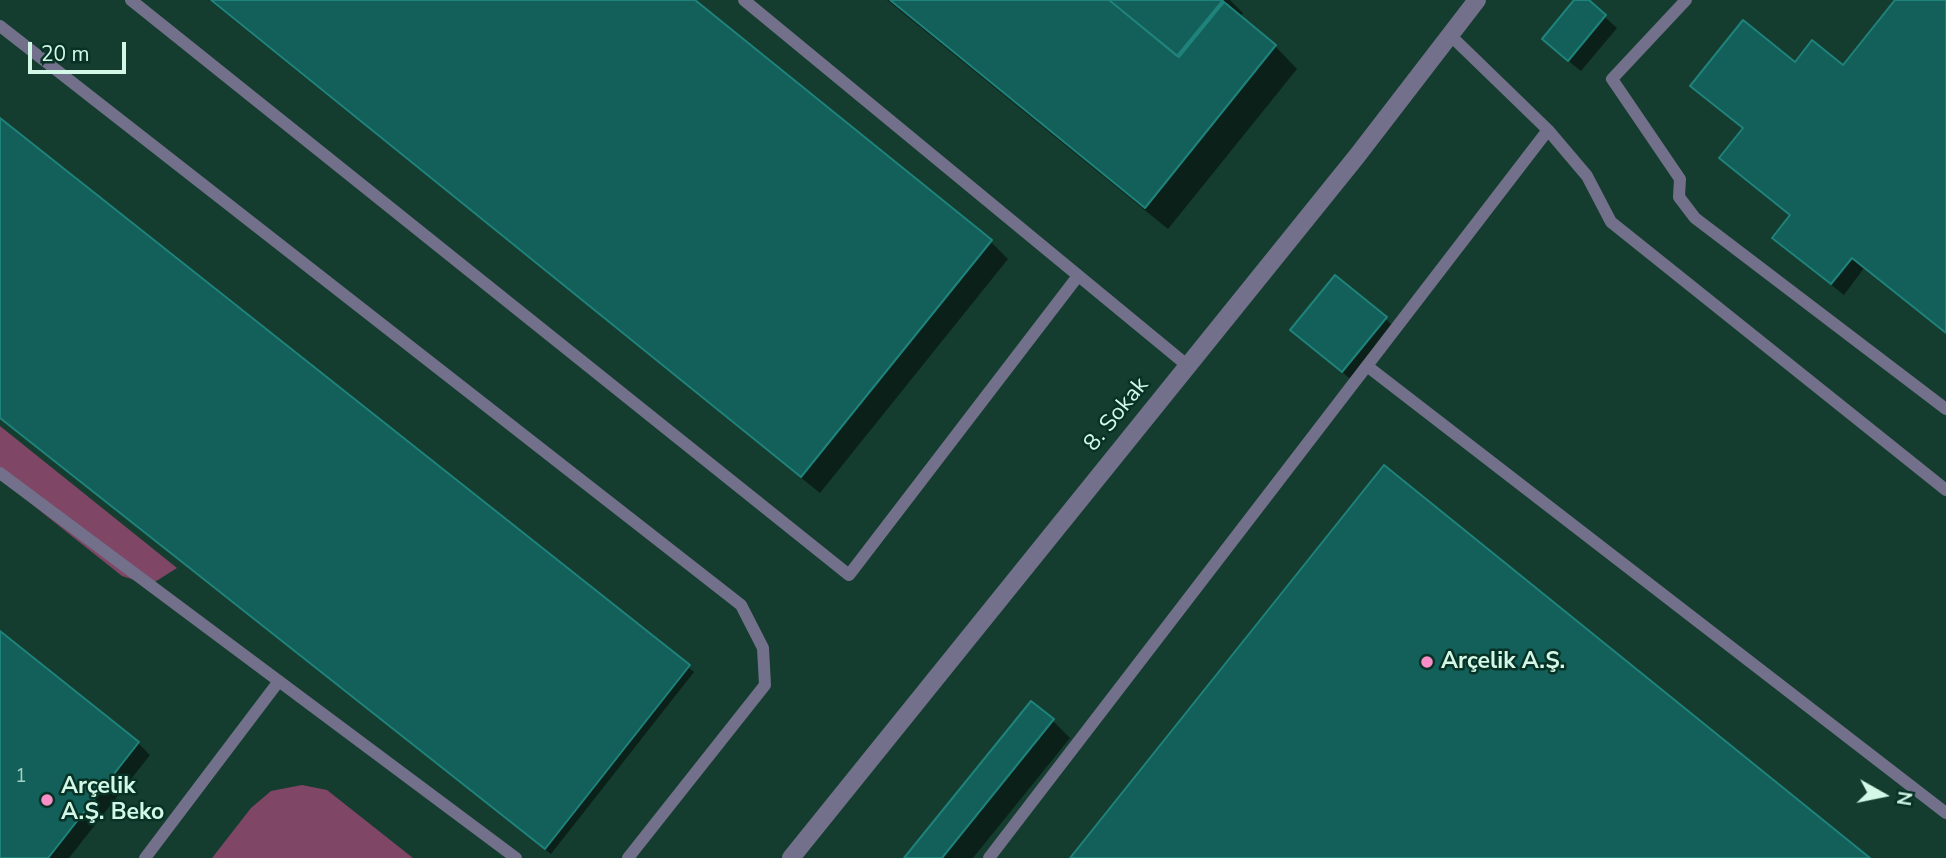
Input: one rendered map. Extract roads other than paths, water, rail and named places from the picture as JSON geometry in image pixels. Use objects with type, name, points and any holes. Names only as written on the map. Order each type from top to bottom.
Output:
[{"type":"street","name":"8. Sokak","points":[[791,858],[1357,156],[1477,0]]},
{"type":"lane","points":[[131,0],[849,575],[1078,276]]},
{"type":"lane","points":[[744,0],[1188,366]]},
{"type":"lane","points":[[1686,0],[1612,79],[1680,179],[1679,197],[1696,218],[1946,409]]},
{"type":"lane","points":[[0,26],[741,605],[763,648],[765,685],[628,858]]},
{"type":"lane","points":[[1450,34],[1548,130],[1587,176],[1611,222],[1946,490]]},
{"type":"lane","points":[[989,858],[1548,130]]},
{"type":"lane","points":[[1367,366],[1946,813]]},
{"type":"lane","points":[[0,473],[516,858]]},
{"type":"lane","points":[[145,858],[279,681]]},
{"type":"place","name":"Arçelik A.Ş.","points":[[1427,662]]},
{"type":"place","name":"Arçelik A.Ş. Beko","points":[[47,800]]}]
